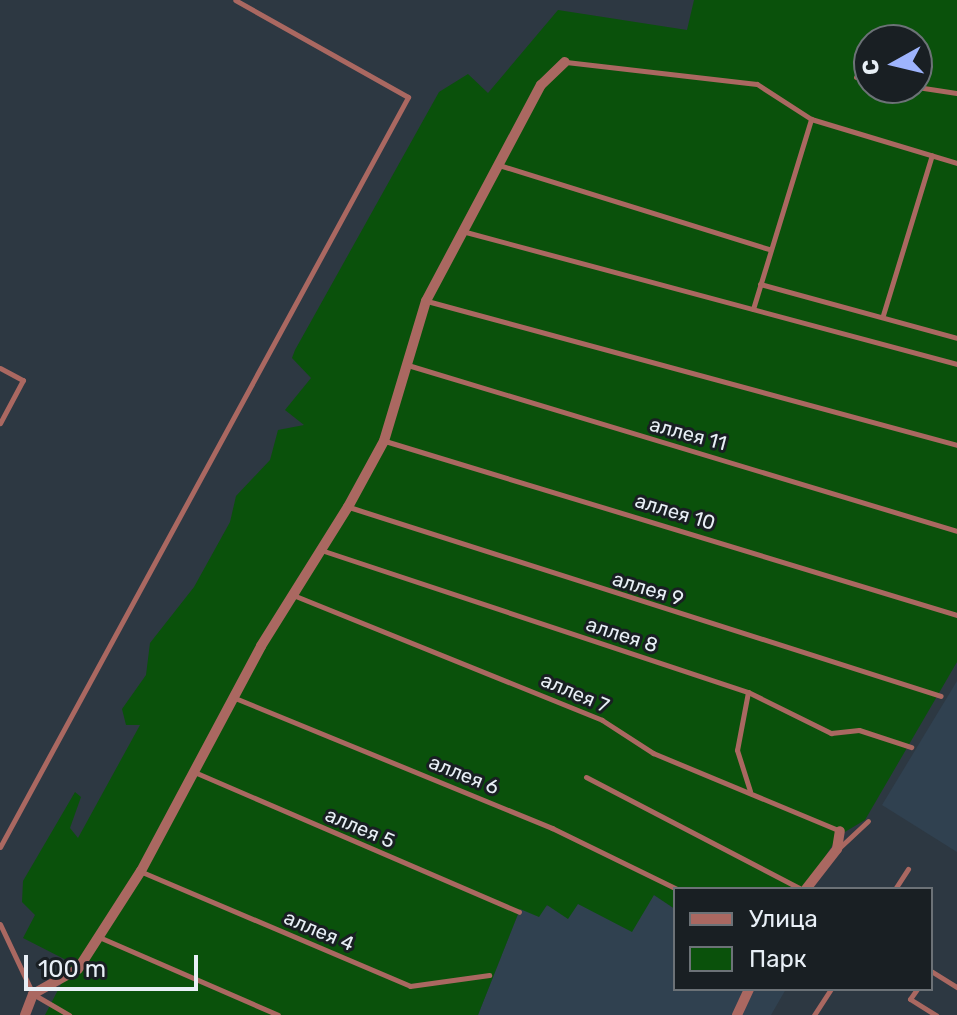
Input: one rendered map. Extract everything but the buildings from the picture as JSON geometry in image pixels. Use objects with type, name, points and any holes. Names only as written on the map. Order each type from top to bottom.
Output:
[{"type":"street","points":[[25,1015],[33,994],[78,969],[141,871],[191,771],[292,595],[348,507],[384,441],[411,366],[426,301],[547,75],[565,62]]},
{"type":"street","points":[[806,887],[837,849],[840,831]]},
{"type":"street","points":[[737,1015],[748,991]]},
{"type":"lane","points":[[0,847],[408,97],[235,0]]},
{"type":"lane","points":[[565,62],[757,84],[811,119],[957,163]]},
{"type":"lane","points":[[933,89],[957,93]]},
{"type":"lane","points":[[753,309],[811,119]]},
{"type":"lane","points":[[883,315],[932,155]]},
{"type":"lane","points":[[498,165],[769,249]]},
{"type":"lane","points":[[461,231],[957,364]]},
{"type":"lane","points":[[760,284],[883,315],[957,338]]},
{"type":"lane","points":[[426,301],[957,445]]},
{"type":"lane","name":"аллея 11","points":[[411,366],[957,531]]},
{"type":"lane","points":[[0,368],[23,380],[0,423]]},
{"type":"lane","name":"аллея 10","points":[[384,441],[957,615]]},
{"type":"lane","name":"аллея 9","points":[[348,507],[386,525],[941,696]]},
{"type":"lane","name":"аллея 8","points":[[320,550],[748,692],[831,733],[859,730],[911,747]]},
{"type":"lane","name":"аллея 7","points":[[292,595],[602,720],[653,753],[840,831]]},
{"type":"lane","points":[[748,692],[737,750],[750,792]]},
{"type":"lane","name":"аллея 6","points":[[235,698],[552,828],[673,887]]},
{"type":"lane","name":"аллея 5","points":[[191,771],[519,912]]},
{"type":"lane","points":[[586,777],[800,887]]},
{"type":"lane","points":[[837,849],[868,821]]},
{"type":"lane","points":[[896,887],[908,869]]},
{"type":"lane","name":"аллея 4","points":[[141,871],[410,986],[443,987],[489,975]]},
{"type":"lane","points":[[0,924],[33,994],[69,1015]]},
{"type":"lane","points":[[98,937],[278,1015]]},
{"type":"lane","points":[[933,972],[957,987]]},
{"type":"lane","points":[[814,1015],[830,991]]},
{"type":"lane","points":[[916,991],[910,999],[936,1015]]},
{"type":"shaded area","points":[[957,681],[957,852],[882,805]]},
{"type":"shaded area","points":[[654,895],[673,908],[673,991],[785,991],[771,1015],[478,1015],[520,909]]},
{"type":"green space","points":[[694,0],[957,0],[957,662],[865,820],[838,836],[806,887],[673,887],[673,908],[654,895],[632,932],[578,904],[568,919],[547,905],[539,917],[520,909],[478,1015],[45,1015],[72,963],[23,938],[35,915],[22,902],[23,881],[75,792],[81,797],[70,828],[78,838],[140,725],[126,725],[122,709],[146,675],[150,643],[194,587],[230,522],[236,496],[270,460],[278,430],[304,425],[285,410],[311,378],[292,358],[295,350],[439,92],[468,74],[488,93],[558,10],[687,30]]}]
